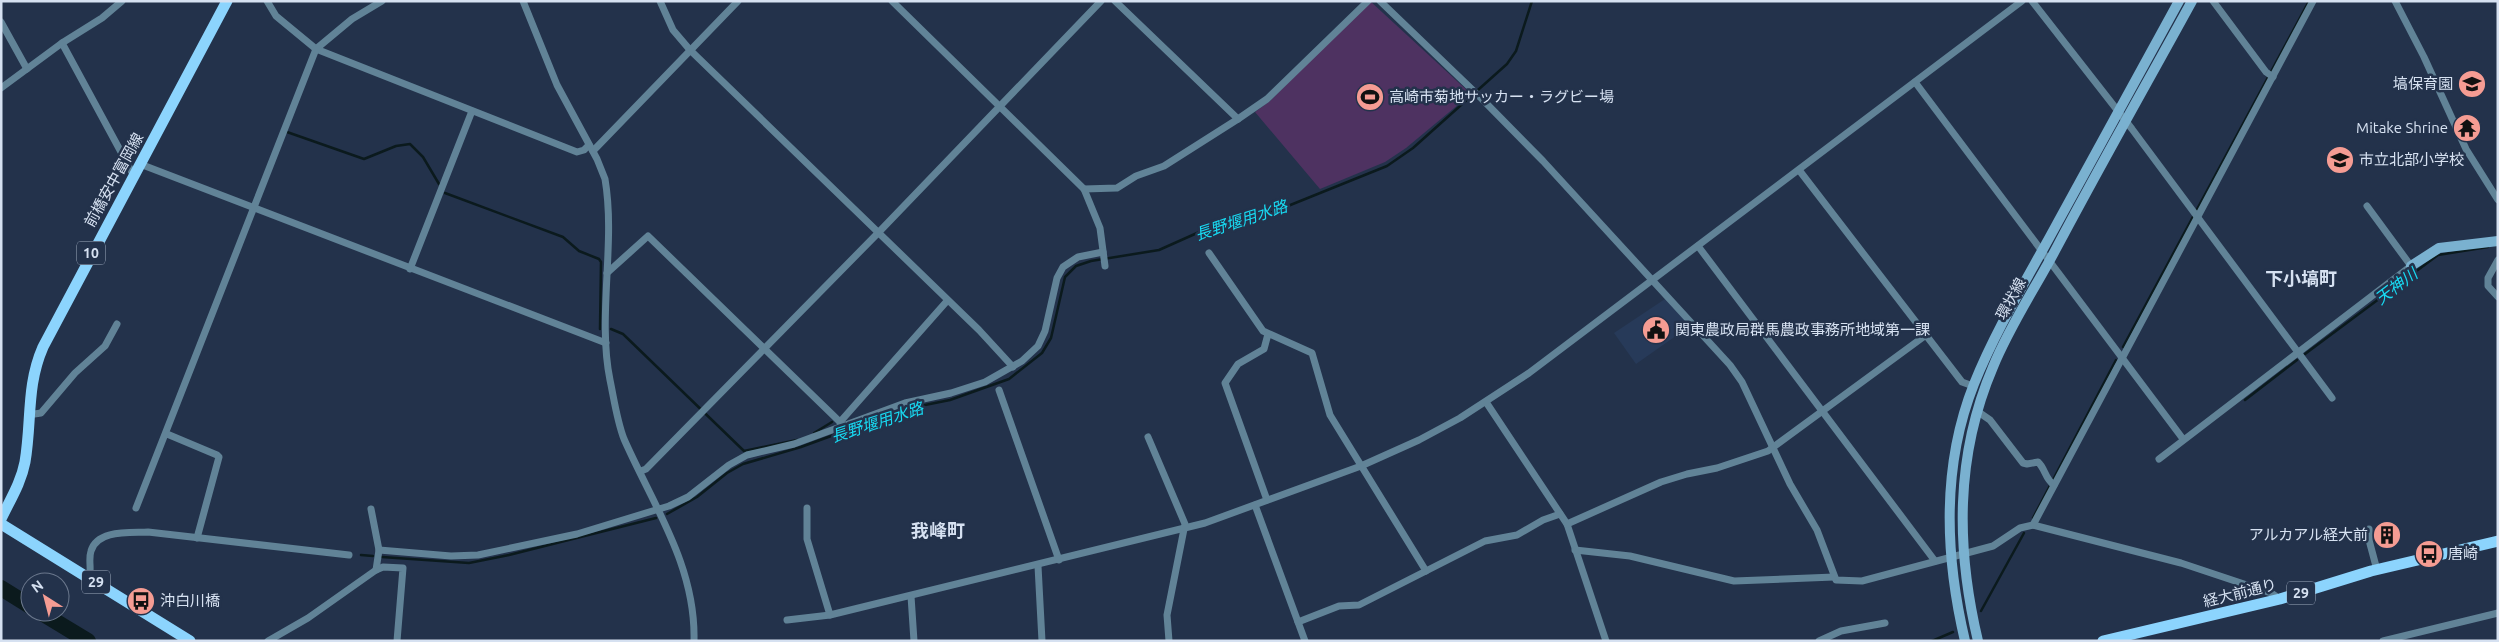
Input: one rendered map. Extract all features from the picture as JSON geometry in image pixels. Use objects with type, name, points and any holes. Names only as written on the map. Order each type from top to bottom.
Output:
[{"type":"main road","name":"前橋安中富岡線","points":[[1,519],[21,478],[25,462],[32,380],[43,347],[227,1]]},
{"type":"main road","name":"29","points":[[1,524],[190,641]]},
{"type":"main road","name":"経大前通り","points":[[2109,640],[2280,599],[2377,570],[2498,541]]},
{"type":"street","points":[[1,88],[62,43],[102,18],[122,1]]},
{"type":"street","points":[[267,1],[276,16],[316,49],[577,152],[591,148],[738,1]]},
{"type":"street","points":[[136,508],[227,281],[252,208],[316,49],[352,19],[382,1]]},
{"type":"street","points":[[522,1],[557,85],[602,169],[607,191],[606,343],[610,377],[621,427],[659,510],[688,582],[694,617],[694,641]]},
{"type":"street","points":[[660,1],[673,30],[690,50],[878,232],[1013,367]]},
{"type":"street","points":[[379,550],[451,556],[490,553],[577,534],[659,510],[688,497],[729,465],[746,455],[794,444],[841,424],[905,403],[976,386],[1013,367],[1033,352],[1042,338],[1056,284],[1063,267],[1078,257],[1104,259],[1100,228],[1084,189],[892,1]]},
{"type":"street","points":[[641,471],[646,469],[878,232],[1101,1]]},
{"type":"street","points":[[1115,1],[1238,119]]},
{"type":"street","points":[[1084,189],[1117,188],[1136,176],[1164,166],[1238,119],[1267,99],[1368,1]]},
{"type":"street","points":[[1380,1],[1480,96],[1733,369],[1790,484],[1817,530],[1834,577]]},
{"type":"street","points":[[787,620],[830,615],[1185,529],[1361,466],[1419,440],[1486,402],[1529,373],[2022,1]]},
{"type":"street","points":[[2032,1],[2126,122],[2332,398]]},
{"type":"street","name":"環状線","points":[[1965,641],[1950,558],[1949,515],[1958,442],[1973,386],[2004,320],[2179,1]]},
{"type":"street","name":"環状線","points":[[1978,641],[1966,587],[1962,554],[1962,495],[1968,448],[1977,411],[2002,347],[2192,1]]},
{"type":"street","points":[[2213,1],[2266,72],[2273,77]]},
{"type":"street","points":[[2033,526],[2313,1]]},
{"type":"street","points":[[2395,1],[2432,74],[2466,149],[2498,200]]},
{"type":"street","points":[[1,22],[27,69]]},
{"type":"street","points":[[62,43],[134,176]]},
{"type":"street","points":[[1915,82],[2183,439]]},
{"type":"street","points":[[410,269],[472,111]]},
{"type":"street","points":[[140,164],[606,343]]},
{"type":"street","points":[[1799,170],[1962,382],[1973,386]]},
{"type":"street","points":[[2367,206],[2411,266]]},
{"type":"street","points":[[607,273],[648,236],[841,424]]},
{"type":"street","points":[[2159,459],[2411,266],[2439,248],[2498,241]]},
{"type":"street","points":[[1698,246],[1935,561]]},
{"type":"street","points":[[1209,253],[1259,327],[1268,334],[1312,353],[1330,415],[1426,571]]},
{"type":"street","points":[[2498,260],[2488,278],[2488,286],[2498,297]]},
{"type":"street","points":[[841,424],[947,301]]},
{"type":"street","points":[[28,415],[41,413],[75,373],[105,346],[117,324]]},
{"type":"street","points":[[1267,500],[1225,383],[1238,364],[1264,349],[1268,334]]},
{"type":"street","points":[[1567,524],[1661,482],[1717,468],[1773,448],[1926,335]]},
{"type":"street","points":[[999,390],[1059,560]]},
{"type":"street","points":[[1486,402],[1567,524],[1606,641]]},
{"type":"street","points":[[1977,411],[1990,420],[2023,463],[2038,462],[2049,482],[2054,485]]},
{"type":"street","points":[[167,434],[217,454],[219,457],[197,538]]},
{"type":"street","points":[[1148,437],[1185,524],[1166,615],[1168,641]]},
{"type":"street","points":[[1255,505],[1305,641]]},
{"type":"street","points":[[807,508],[807,539],[830,615]]},
{"type":"street","points":[[371,509],[379,550],[376,570]]},
{"type":"street","points":[[1298,622],[1339,606],[1359,605],[1484,541],[1518,535],[1543,520],[1560,514]]},
{"type":"street","points":[[1575,550],[1630,556],[1734,581],[1834,577],[1841,581],[1862,581],[1993,546],[2020,528],[2033,526],[2181,564],[2271,593],[2280,599]]},
{"type":"street","points":[[2369,529],[2369,540],[2377,570]]},
{"type":"street","points":[[90,578],[92,571],[91,551],[95,543],[110,534],[148,532],[349,555]]},
{"type":"street","points":[[1038,566],[1042,641]]},
{"type":"street","points":[[268,641],[308,618],[383,567],[403,568],[397,641]]},
{"type":"street","points":[[911,596],[914,641]]},
{"type":"street","points":[[2383,641],[2498,613]]},
{"type":"street","points":[[1819,641],[1841,632],[1885,622]]},
{"type":"shaded area","name":"高崎市菊地サッカー・ラグビー場","points":[[1370,1],[1471,94],[1406,148],[1385,162],[1320,189],[1255,112],[1270,101]]},
{"type":"shaded area","points":[[1665,299],[1690,326],[1636,364],[1614,333]]},
{"type":"waterway","name":"長野堰用水路","points":[[667,514],[697,497],[727,473],[743,464],[801,447],[905,409],[950,400],[1009,379],[1042,353],[1051,338],[1065,277],[1076,266],[1091,261],[1159,250],[1215,225],[1273,212],[1387,166],[1413,148],[1507,64],[1516,51],[1532,1]]},
{"type":"waterway","points":[[2123,347],[2309,1]]},
{"type":"waterway","points":[[287,132],[364,159],[396,146],[410,144],[423,157],[439,184]]},
{"type":"waterway","points":[[445,193],[563,237],[579,251],[599,259],[601,262],[600,329]]},
{"type":"waterway","name":"天神川","points":[[2305,354],[2438,255],[2488,247]]},
{"type":"waterway","points":[[611,329],[623,334],[744,451],[797,440]]},
{"type":"waterway","points":[[2033,518],[2116,360]]},
{"type":"waterway","name":"天神川","points":[[2245,400],[2297,360]]},
{"type":"waterway","points":[[814,433],[832,422]]},
{"type":"waterway","name":"長野堰用水路","points":[[382,557],[469,563],[509,555],[656,518]]},
{"type":"waterway","points":[[1981,611],[2024,533]]},
{"type":"waterway","name":"長野堰用水路","points":[[361,555],[373,556]]},
{"type":"waterway","points":[[1,588],[20,600]]},
{"type":"waterway","points":[[57,622],[88,641]]},
{"type":"waterway","points":[[1932,641],[1953,632]]},
{"type":"place","name":"塙保育園","points":[[2472,84]]},
{"type":"place","name":"高崎市菊地サッカー・ラグビー場","points":[[1370,97]]},
{"type":"place","name":"Mitake Shrine","points":[[2467,128]]},
{"type":"place","name":"市立北部小学校","points":[[2340,160]]},
{"type":"place","name":"関東農政局群馬農政事務所地域第一課","points":[[1656,330]]},
{"type":"place","name":"アルカアル経大前","points":[[2387,535]]},
{"type":"place","name":"唐崎","points":[[2429,554]]},
{"type":"place","name":"沖白川橋","points":[[141,601]]},
{"type":"district","name":"下小塙町","points":[[2301,279]]},
{"type":"district","name":"我峰町","points":[[938,531]]}]
